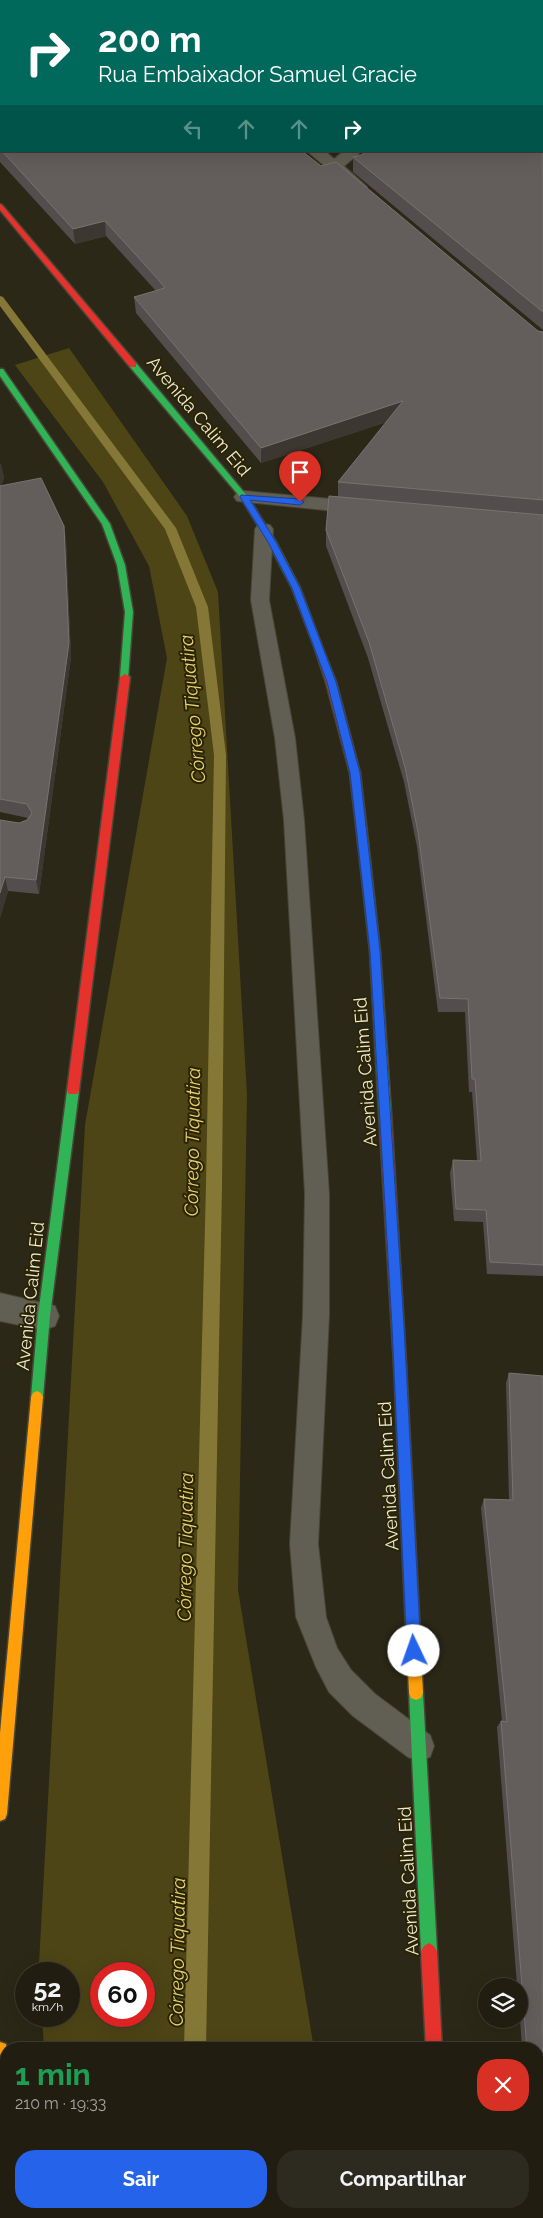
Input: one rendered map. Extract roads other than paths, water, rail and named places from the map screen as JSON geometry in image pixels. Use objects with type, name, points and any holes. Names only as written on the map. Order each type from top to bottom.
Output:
[{"type":"main road","name":"Avenida Calim Eid","points":[[0,206],[244,497],[296,588],[331,682],[355,773],[375,951],[398,1326],[434,2042]]},
{"type":"main road","name":"Avenida Calim Eid","points":[[0,371],[106,524],[121,565],[129,612],[127,664],[44,1316],[0,1814]]},
{"type":"main road","points":[[428,2042],[432,2014]]},
{"type":"street","points":[[316,152],[372,198]]},
{"type":"street","points":[[334,166],[353,152]]},
{"type":"street","points":[[244,497],[379,509]]},
{"type":"street","points":[[0,1307],[44,1316]]},
{"type":"lane","points":[[264,529],[260,600],[284,738],[294,820],[317,1194],[316,1315],[304,1544],[311,1617],[326,1657],[340,1681],[364,1705],[419,1746]]},
{"type":"waterway","name":"Córrego Tiquatira","points":[[0,299],[170,528],[202,607],[220,755],[214,1185],[195,2042]]}]
